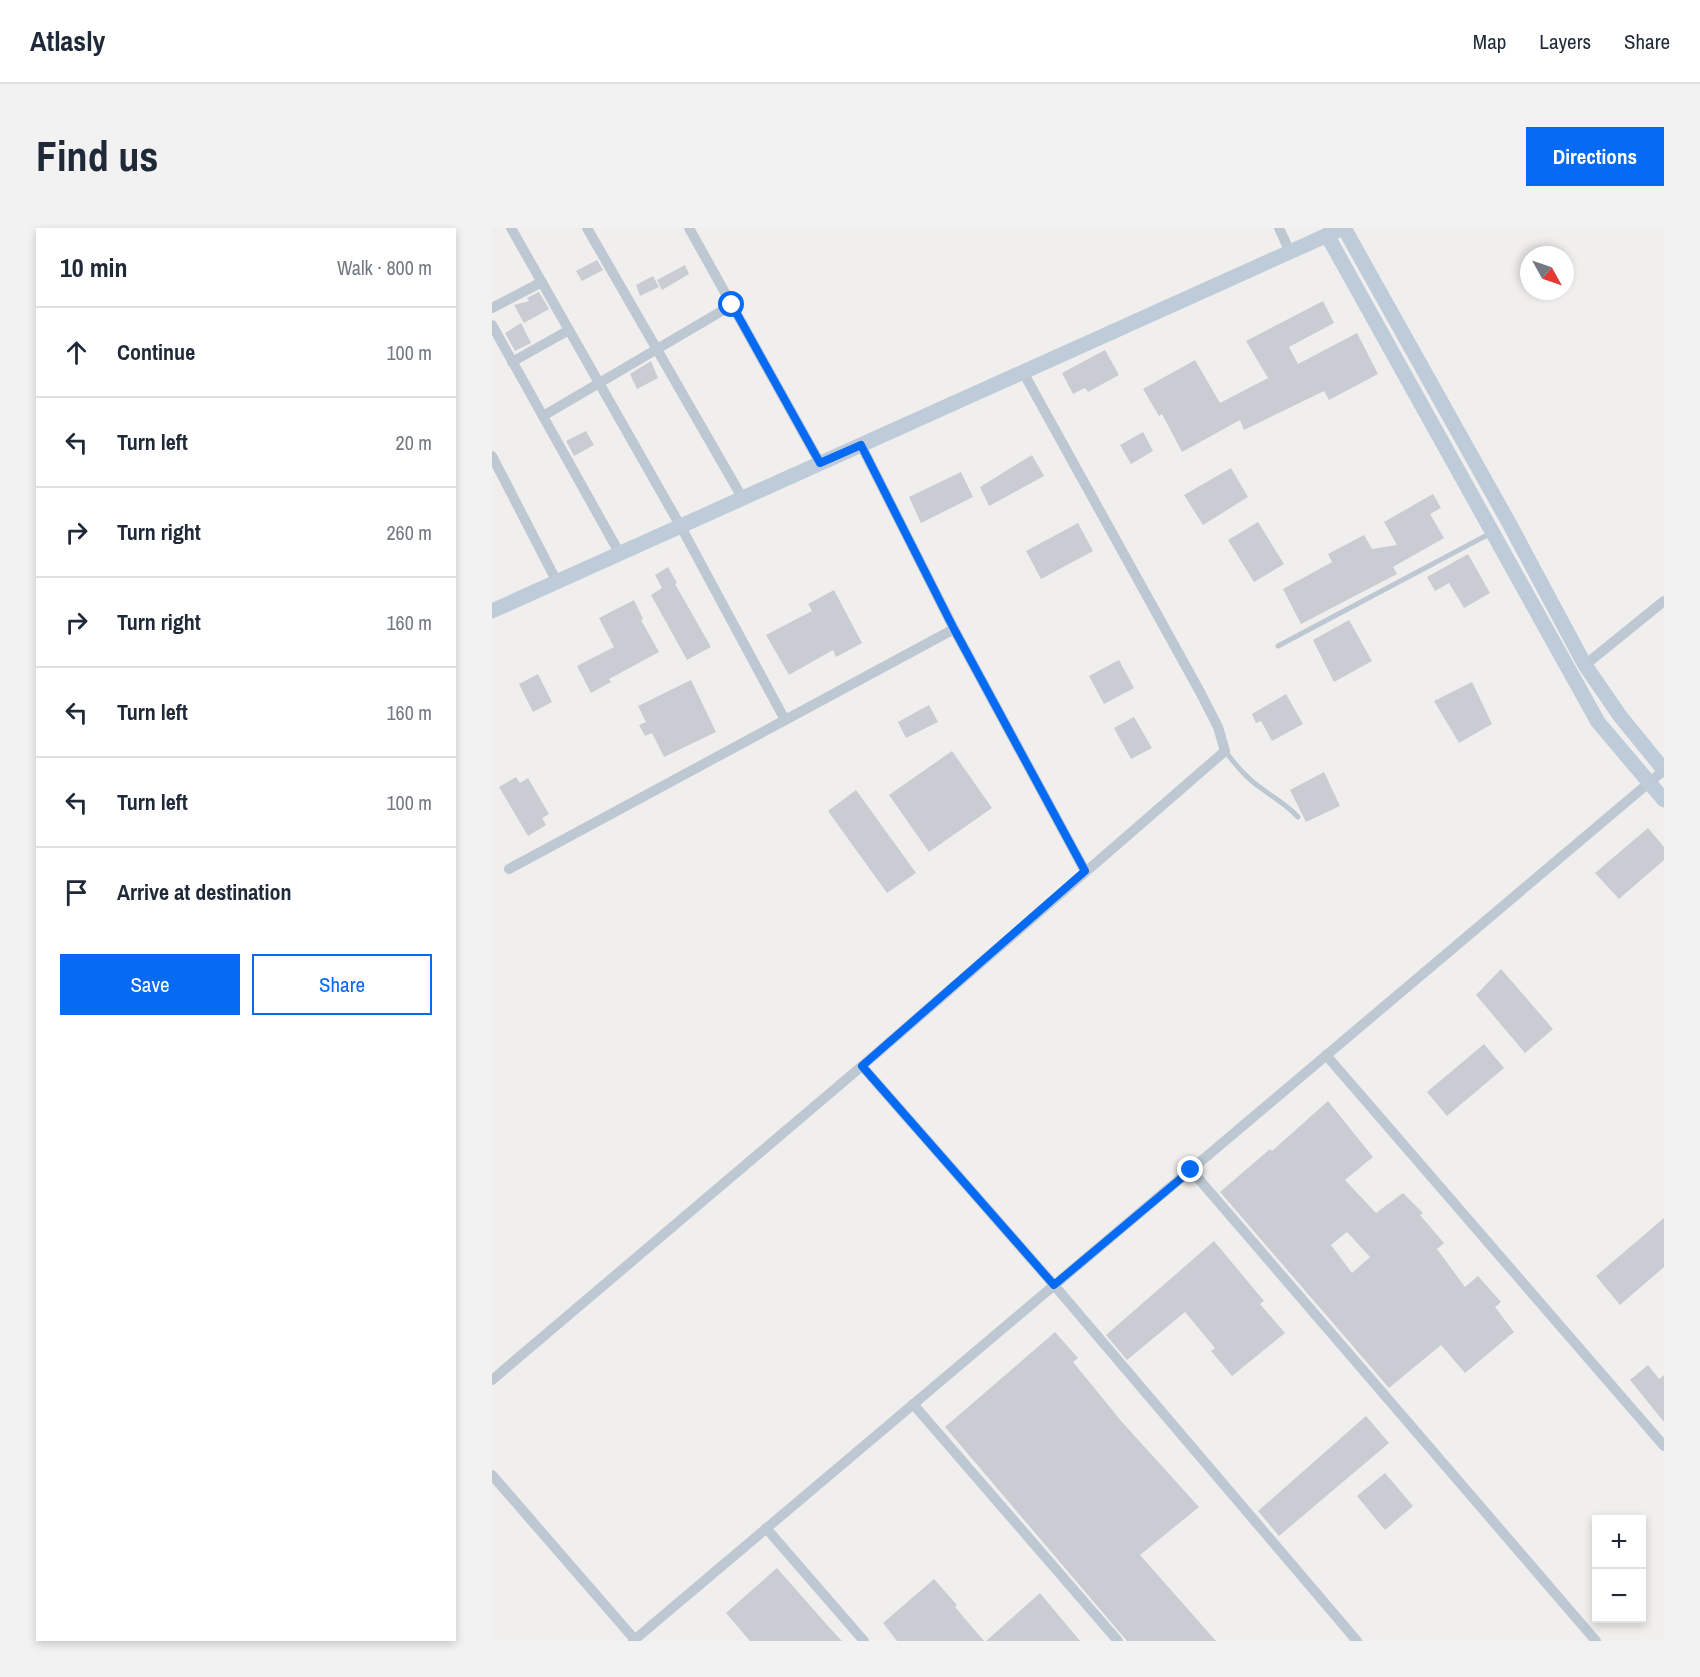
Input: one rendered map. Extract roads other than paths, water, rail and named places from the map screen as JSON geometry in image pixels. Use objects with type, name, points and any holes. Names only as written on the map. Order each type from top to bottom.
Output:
[{"type":"street","points":[[511,228],[681,527],[785,720]]},
{"type":"street","points":[[587,228],[742,499]]},
{"type":"street","points":[[689,228],[820,463]]},
{"type":"street","points":[[1279,228],[1291,252]]},
{"type":"street","points":[[492,611],[1344,228],[1509,523],[1585,665],[1620,716],[1664,770],[635,1640],[492,1475]]},
{"type":"street","points":[[1327,235],[1598,722],[1664,800]]},
{"type":"street","points":[[492,308],[542,282]]},
{"type":"street","points":[[543,416],[732,305]]},
{"type":"street","points":[[492,325],[620,554]]},
{"type":"street","points":[[512,362],[569,330]]},
{"type":"street","points":[[492,1380],[862,1066],[1225,751],[1218,727],[1199,690],[1023,372]]},
{"type":"street","points":[[861,445],[954,629],[1085,871]]},
{"type":"street","points":[[492,456],[557,582]]},
{"type":"street","points":[[1585,665],[1664,601]]},
{"type":"street","points":[[509,869],[954,629]]},
{"type":"street","points":[[1326,1055],[1664,1446]]},
{"type":"street","points":[[862,1066],[1054,1285],[1351,1639]]},
{"type":"street","points":[[1191,1170],[1596,1641]]},
{"type":"street","points":[[913,1404],[1118,1641]]},
{"type":"street","points":[[766,1528],[864,1641]]},
{"type":"lane","points":[[1278,646],[1493,532]]},
{"type":"lane","points":[[1225,751],[1259,788],[1286,805],[1298,817]]}]
